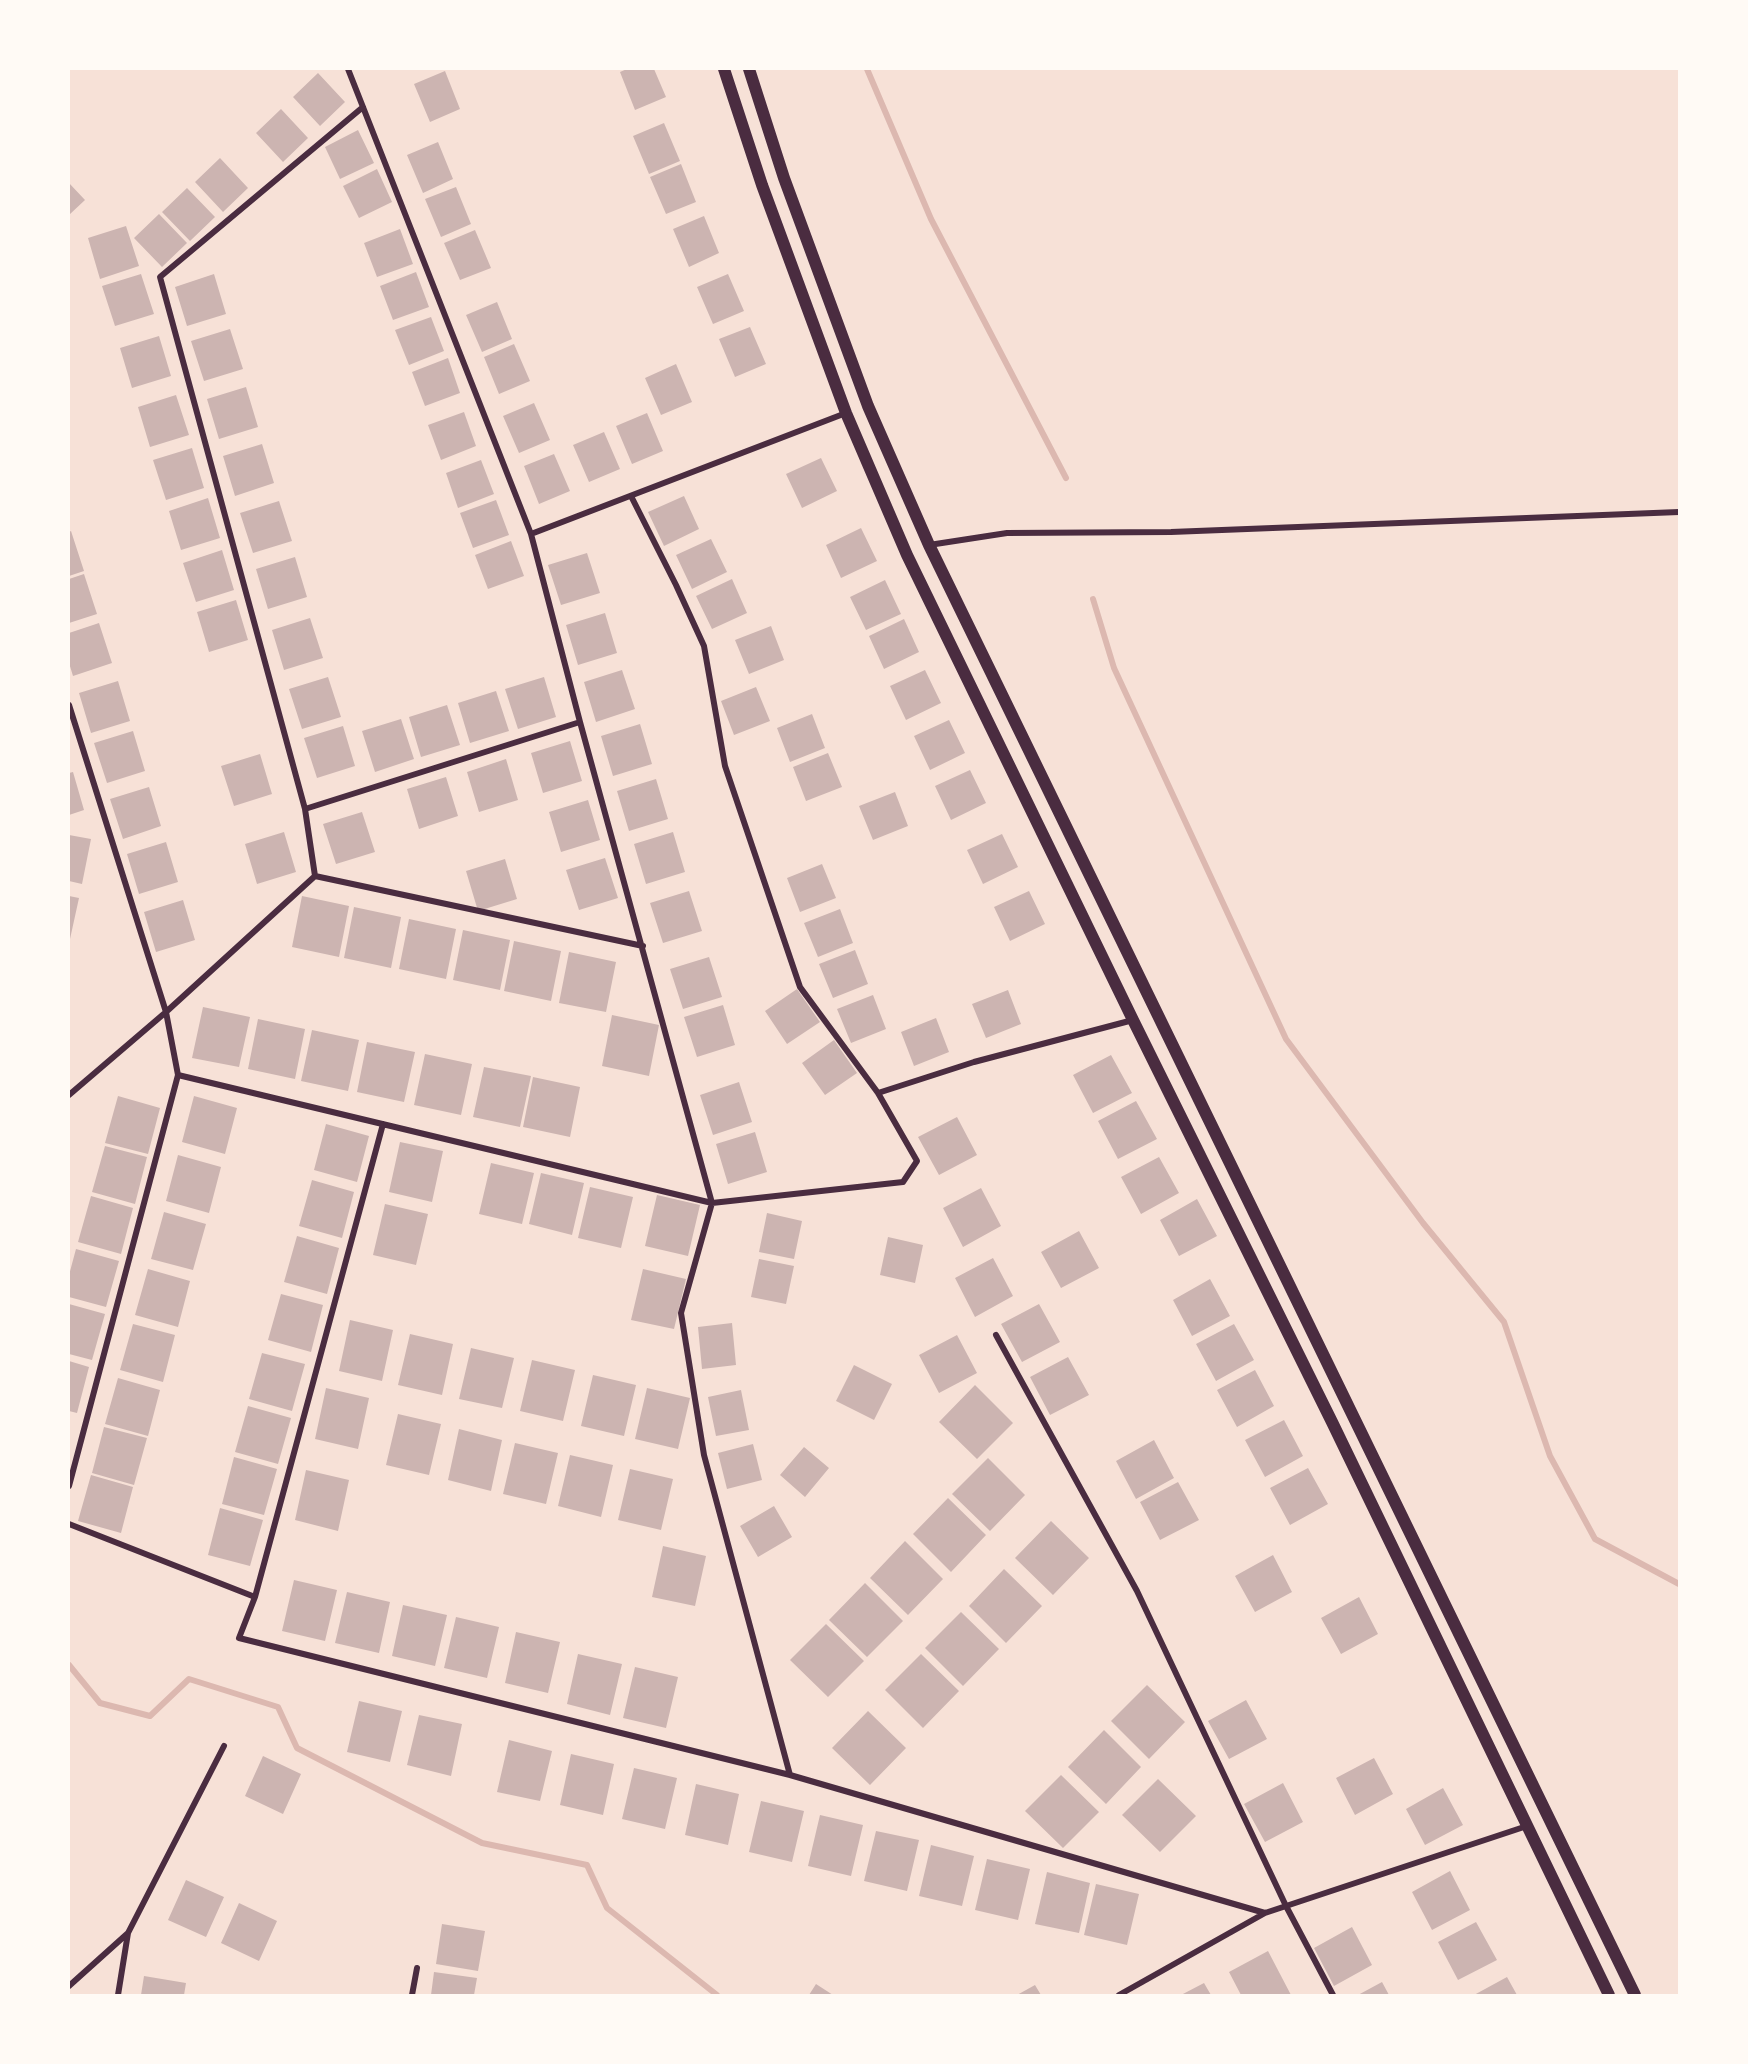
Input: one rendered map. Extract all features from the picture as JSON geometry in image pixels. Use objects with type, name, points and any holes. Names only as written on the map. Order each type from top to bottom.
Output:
[{"type":"main road","points":[[724,69],[762,186],[846,414],[907,555],[1132,1020],[1332,1422],[1609,1995]]},
{"type":"main road","points":[[749,69],[784,178],[860,383],[929,545],[1635,1995]]},
{"type":"street","points":[[348,69],[531,534],[712,1203],[681,1313],[704,1455],[790,1775]]},
{"type":"street","points":[[315,876],[305,809],[160,278],[363,107]]},
{"type":"street","points":[[531,534],[846,414]]},
{"type":"street","points":[[178,1075],[712,1203],[903,1182],[917,1161],[878,1093],[801,987],[725,766],[704,646],[631,496]]},
{"type":"street","points":[[929,545],[1007,533],[1171,532],[1679,512]]},
{"type":"street","points":[[69,705],[166,1012],[178,1075],[69,1486]]},
{"type":"street","points":[[305,809],[580,722]]},
{"type":"street","points":[[69,1095],[166,1012],[315,876]]},
{"type":"street","points":[[315,876],[643,946]]},
{"type":"street","points":[[878,1093],[974,1062],[1132,1020]]},
{"type":"street","points":[[383,1124],[255,1597],[239,1638],[790,1775],[1265,1912]]},
{"type":"street","points":[[996,1335],[1137,1591],[1286,1906],[1333,1995]]},
{"type":"street","points":[[69,1524],[255,1597]]},
{"type":"street","points":[[118,1995],[128,1933],[224,1746]]},
{"type":"street","points":[[1119,1995],[1265,1912],[1527,1826]]},
{"type":"street","points":[[69,1986],[128,1933]]},
{"type":"street","points":[[412,1995],[417,1968]]},
{"type":"building","points":[[627,69],[654,69],[666,97],[635,110],[620,72]]},
{"type":"building","points":[[445,71],[460,109],[430,122],[414,84]]},
{"type":"building","points":[[318,73],[345,102],[320,126],[293,97]]},
{"type":"building","points":[[281,109],[308,138],[283,162],[256,133]]},
{"type":"building","points":[[664,123],[680,161],[649,174],[633,136]]},
{"type":"building","points":[[358,130],[374,163],[340,179],[325,147]]},
{"type":"building","points":[[438,142],[453,179],[423,193],[407,155]]},
{"type":"building","points":[[220,158],[248,188],[223,212],[195,182]]},
{"type":"building","points":[[681,164],[696,202],[666,214],[650,177]]},
{"type":"building","points":[[377,169],[392,202],[359,218],[343,186]]},
{"type":"building","points":[[69,183],[85,200],[69,215]]},
{"type":"building","points":[[456,187],[471,224],[441,237],[425,199]]},
{"type":"building","points":[[187,188],[215,217],[190,241],[162,212]]},
{"type":"building","points":[[159,214],[187,243],[162,267],[134,238]]},
{"type":"building","points":[[704,216],[719,253],[689,267],[673,229]]},
{"type":"building","points":[[126,226],[139,266],[100,279],[88,238]]},
{"type":"building","points":[[400,229],[413,264],[377,277],[364,243]]},
{"type":"building","points":[[475,230],[491,268],[460,280],[444,243]]},
{"type":"building","points":[[416,272],[429,307],[393,320],[380,286]]},
{"type":"building","points":[[141,274],[154,314],[115,326],[102,286]]},
{"type":"building","points":[[214,274],[226,314],[187,326],[175,287]]},
{"type":"building","points":[[728,274],[744,311],[713,324],[697,287]]},
{"type":"building","points":[[497,302],[512,339],[482,352],[466,315]]},
{"type":"building","points":[[431,317],[444,351],[409,365],[395,330]]},
{"type":"building","points":[[750,327],[766,364],[735,377],[719,339]]},
{"type":"building","points":[[230,329],[243,369],[204,381],[191,341]]},
{"type":"building","points":[[159,336],[171,376],[132,388],[120,348]]},
{"type":"building","points":[[514,344],[530,381],[499,394],[484,357]]},
{"type":"building","points":[[448,358],[460,393],[425,406],[412,372]]},
{"type":"building","points":[[676,364],[692,402],[661,415],[645,378]]},
{"type":"building","points":[[246,387],[258,427],[219,439],[207,399]]},
{"type":"building","points":[[176,395],[189,435],[150,447],[138,407]]},
{"type":"building","points":[[534,403],[550,440],[519,453],[503,416]]},
{"type":"building","points":[[464,412],[476,446],[441,460],[428,425]]},
{"type":"building","points":[[647,413],[663,451],[632,464],[616,426]]},
{"type":"building","points":[[604,432],[620,469],[589,482],[573,445]]},
{"type":"building","points":[[262,444],[274,483],[235,496],[223,456]]},
{"type":"building","points":[[192,448],[204,488],[166,500],[153,460]]},
{"type":"building","points":[[554,454],[570,491],[539,504],[524,466]]},
{"type":"building","points":[[821,458],[837,491],[802,508],[786,474]]},
{"type":"building","points":[[481,460],[494,494],[458,508],[446,473]]},
{"type":"building","points":[[684,496],[699,529],[664,546],[648,512]]},
{"type":"building","points":[[208,498],[220,538],[181,550],[169,511]]},
{"type":"building","points":[[496,500],[509,535],[473,548],[460,513]]},
{"type":"building","points":[[279,501],[292,541],[253,553],[240,513]]},
{"type":"building","points":[[861,528],[877,561],[841,578],[826,545]]},
{"type":"building","points":[[71,531],[84,571],[69,576],[69,532]]},
{"type":"building","points":[[711,539],[727,572],[692,589],[676,555]]},
{"type":"building","points":[[511,541],[524,576],[488,589],[475,555]]},
{"type":"building","points":[[222,550],[234,590],[196,602],[183,563]]},
{"type":"building","points":[[587,553],[600,593],[561,605],[548,565]]},
{"type":"building","points":[[295,557],[307,597],[268,609],[256,569]]},
{"type":"building","points":[[84,574],[97,614],[69,623],[69,579]]},
{"type":"building","points":[[732,579],[747,613],[712,629],[696,596]]},
{"type":"building","points":[[885,580],[901,614],[866,630],[850,597]]},
{"type":"building","points":[[236,600],[248,640],[209,652],[197,612]]},
{"type":"building","points":[[605,613],[617,653],[578,665],[566,625]]},
{"type":"building","points":[[310,618],[323,658],[284,670],[272,630]]},
{"type":"building","points":[[904,619],[919,652],[884,669],[869,636]]},
{"type":"building","points":[[99,623],[112,663],[73,676],[69,663],[69,633]]},
{"type":"building","points":[[771,626],[784,660],[749,674],[735,640]]},
{"type":"building","points":[[622,670],[635,709],[596,722],[584,682]]},
{"type":"building","points":[[925,670],[941,703],[906,720],[890,686]]},
{"type":"building","points":[[328,677],[341,717],[302,729],[289,689]]},
{"type":"building","points":[[544,677],[556,717],[518,729],[505,689]]},
{"type":"building","points":[[118,681],[130,721],[91,733],[79,693]]},
{"type":"building","points":[[756,687],[770,721],[734,735],[721,701]]},
{"type":"building","points":[[496,691],[509,731],[470,743],[458,703]]},
{"type":"building","points":[[447,705],[460,745],[421,757],[409,717]]},
{"type":"building","points":[[812,714],[825,748],[790,762],[777,728]]},
{"type":"building","points":[[401,719],[414,759],[375,772],[362,731]]},
{"type":"building","points":[[949,720],[965,753],[930,770],[914,736]]},
{"type":"building","points":[[640,724],[652,764],[613,776],[601,736]]},
{"type":"building","points":[[343,726],[355,766],[317,778],[304,738]]},
{"type":"building","points":[[133,731],[145,771],[107,783],[94,743]]},
{"type":"building","points":[[570,741],[582,781],[543,793],[531,753]]},
{"type":"building","points":[[828,753],[842,787],[806,801],[793,767]]},
{"type":"building","points":[[260,754],[272,794],[234,806],[221,766]]},
{"type":"building","points":[[506,759],[518,800],[479,812],[467,772]]},
{"type":"building","points":[[970,770],[986,803],[951,820],[935,786]]},
{"type":"building","points":[[73,772],[84,810],[69,815],[69,773]]},
{"type":"building","points":[[446,777],[458,816],[419,829],[407,789]]},
{"type":"building","points":[[656,779],[668,819],[629,831],[617,791]]},
{"type":"building","points":[[149,787],[161,826],[123,839],[110,799]]},
{"type":"building","points":[[895,792],[908,826],[873,840],[859,806]]},
{"type":"building","points":[[588,800],[600,840],[561,852],[549,812]]},
{"type":"building","points":[[362,812],[375,852],[336,864],[323,824]]},
{"type":"building","points":[[284,832],[296,872],[257,884],[245,844]]},
{"type":"building","points":[[673,832],[685,872],[646,884],[634,844]]},
{"type":"building","points":[[1002,834],[1018,867],[983,884],[967,850]]},
{"type":"building","points":[[69,835],[91,839],[82,884],[69,881]]},
{"type":"building","points":[[166,842],[178,882],[139,894],[127,854]]},
{"type":"building","points":[[605,858],[618,898],[579,910],[566,870]]},
{"type":"building","points":[[505,859],[517,899],[478,911],[466,871]]},
{"type":"building","points":[[822,864],[836,898],[800,912],[787,878]]},
{"type":"building","points":[[689,891],[702,931],[663,943],[650,903]]},
{"type":"building","points":[[1029,891],[1045,924],[1010,941],[994,907]]},
{"type":"building","points":[[69,896],[79,898],[70,939],[69,939]]},
{"type":"building","points":[[302,896],[349,906],[339,957],[292,947]]},
{"type":"building","points":[[183,900],[195,940],[156,952],[144,912]]},
{"type":"building","points":[[354,907],[401,917],[391,968],[344,958]]},
{"type":"building","points":[[840,909],[853,943],[818,957],[804,923]]},
{"type":"building","points":[[409,919],[456,929],[446,979],[399,969]]},
{"type":"building","points":[[463,930],[510,940],[500,990],[453,980]]},
{"type":"building","points":[[514,941],[561,951],[551,1001],[504,991]]},
{"type":"building","points":[[855,950],[868,984],[833,998],[819,964]]},
{"type":"building","points":[[569,952],[616,962],[606,1012],[559,1003]]},
{"type":"building","points":[[709,957],[722,997],[683,1009],[670,969]]},
{"type":"building","points":[[797,989],[820,1022],[787,1044],[765,1011]]},
{"type":"building","points":[[1008,990],[1021,1024],[986,1038],[972,1004]]},
{"type":"building","points":[[873,995],[886,1029],[851,1043],[837,1009]]},
{"type":"building","points":[[723,1005],[735,1045],[697,1057],[684,1017]]},
{"type":"building","points":[[203,1007],[250,1017],[239,1067],[192,1058]]},
{"type":"building","points":[[612,1015],[659,1025],[649,1076],[602,1066]]},
{"type":"building","points":[[936,1018],[949,1052],[914,1066],[901,1032]]},
{"type":"building","points":[[258,1019],[305,1029],[295,1079],[248,1069]]},
{"type":"building","points":[[312,1030],[359,1040],[348,1091],[301,1081]]},
{"type":"building","points":[[834,1040],[857,1073],[825,1095],[802,1063]]},
{"type":"building","points":[[367,1042],[415,1052],[404,1102],[357,1092]]},
{"type":"building","points":[[425,1054],[472,1064],[461,1115],[414,1105]]},
{"type":"building","points":[[1111,1055],[1132,1093],[1093,1113],[1073,1075]]},
{"type":"building","points":[[484,1067],[531,1076],[520,1127],[473,1117]]},
{"type":"building","points":[[533,1077],[580,1087],[570,1137],[523,1127]]},
{"type":"building","points":[[739,1082],[752,1122],[713,1135],[700,1095]]},
{"type":"building","points":[[118,1096],[160,1108],[148,1154],[105,1143]]},
{"type":"building","points":[[194,1096],[237,1108],[225,1154],[182,1142]]},
{"type":"building","points":[[1136,1101],[1157,1139],[1118,1159],[1098,1121]]},
{"type":"building","points":[[957,1117],[977,1155],[939,1175],[918,1137]]},
{"type":"building","points":[[326,1124],[369,1136],[357,1182],[314,1170]]},
{"type":"building","points":[[755,1132],[767,1172],[728,1184],[716,1144]]},
{"type":"building","points":[[400,1142],[443,1151],[432,1202],[389,1192]]},
{"type":"building","points":[[105,1146],[147,1157],[135,1204],[92,1192]]},
{"type":"building","points":[[178,1155],[221,1167],[209,1213],[166,1201]]},
{"type":"building","points":[[1159,1157],[1179,1193],[1141,1214],[1121,1177]]},
{"type":"building","points":[[491,1163],[534,1173],[522,1224],[479,1214]]},
{"type":"building","points":[[541,1173],[584,1183],[572,1235],[529,1224]]},
{"type":"building","points":[[312,1180],[354,1192],[342,1238],[299,1226]]},
{"type":"building","points":[[590,1187],[633,1197],[621,1248],[578,1238]]},
{"type":"building","points":[[981,1188],[1001,1226],[963,1247],[943,1208]]},
{"type":"building","points":[[657,1195],[700,1205],[688,1256],[645,1246]]},
{"type":"building","points":[[91,1196],[133,1208],[121,1254],[78,1242]]},
{"type":"building","points":[[1197,1199],[1217,1236],[1179,1256],[1160,1220]]},
{"type":"building","points":[[385,1204],[428,1214],[416,1265],[373,1255]]},
{"type":"building","points":[[164,1212],[206,1224],[193,1270],[151,1259]]},
{"type":"building","points":[[767,1213],[802,1221],[794,1259],[759,1252]]},
{"type":"building","points":[[1079,1231],[1099,1268],[1061,1288],[1041,1252]]},
{"type":"building","points":[[297,1236],[339,1248],[327,1294],[284,1282]]},
{"type":"building","points":[[888,1237],[923,1245],[915,1283],[880,1275]]},
{"type":"building","points":[[76,1249],[119,1261],[106,1307],[69,1297],[69,1275]]},
{"type":"building","points":[[993,1258],[1013,1296],[975,1317],[955,1278]]},
{"type":"building","points":[[759,1259],[794,1266],[786,1304],[751,1297]]},
{"type":"building","points":[[148,1269],[190,1281],[178,1327],[135,1315]]},
{"type":"building","points":[[643,1269],[686,1279],[674,1329],[631,1320]]},
{"type":"building","points":[[1210,1279],[1230,1316],[1192,1336],[1173,1300]]},
{"type":"building","points":[[281,1294],[323,1305],[311,1352],[268,1340]]},
{"type":"building","points":[[69,1304],[105,1314],[92,1360],[69,1354]]},
{"type":"building","points":[[1039,1304],[1060,1342],[1022,1362],[1001,1324]]},
{"type":"building","points":[[350,1320],[393,1330],[382,1381],[339,1371]]},
{"type":"building","points":[[732,1323],[736,1365],[702,1369],[698,1327]]},
{"type":"building","points":[[133,1324],[175,1335],[163,1382],[120,1370]]},
{"type":"building","points":[[1234,1324],[1254,1360],[1216,1381],[1196,1344]]},
{"type":"building","points":[[410,1334],[453,1344],[442,1395],[398,1385]]},
{"type":"building","points":[[957,1335],[977,1373],[939,1393],[919,1355]]},
{"type":"building","points":[[471,1348],[514,1358],[502,1408],[459,1399]]},
{"type":"building","points":[[262,1353],[305,1364],[292,1411],[249,1399]]},
{"type":"building","points":[[1068,1357],[1089,1395],[1050,1415],[1030,1377]]},
{"type":"building","points":[[532,1360],[575,1370],[563,1421],[520,1411]]},
{"type":"building","points":[[69,1361],[89,1367],[77,1413],[69,1411]]},
{"type":"building","points":[[854,1365],[892,1384],[874,1420],[836,1401]]},
{"type":"building","points":[[1255,1370],[1274,1406],[1237,1427],[1217,1390]]},
{"type":"building","points":[[593,1375],[636,1385],[624,1436],[581,1426]]},
{"type":"building","points":[[118,1378],[160,1390],[148,1436],[105,1424]]},
{"type":"building","points":[[975,1385],[1013,1423],[977,1459],[939,1422]]},
{"type":"building","points":[[326,1388],[369,1398],[358,1449],[315,1439]]},
{"type":"building","points":[[647,1388],[690,1398],[678,1449],[635,1439]]},
{"type":"building","points":[[741,1390],[749,1430],[716,1436],[708,1397]]},
{"type":"building","points":[[248,1406],[291,1418],[278,1464],[235,1452]]},
{"type":"building","points":[[398,1414],[441,1424],[429,1475],[386,1465]]},
{"type":"building","points":[[1284,1420],[1303,1456],[1265,1477],[1245,1440]]},
{"type":"building","points":[[104,1427],[147,1438],[134,1485],[92,1473]]},
{"type":"building","points":[[459,1429],[502,1440],[491,1491],[448,1480]]},
{"type":"building","points":[[1154,1440],[1174,1478],[1136,1499],[1116,1461]]},
{"type":"building","points":[[515,1443],[558,1453],[546,1504],[503,1494]]},
{"type":"building","points":[[753,1444],[762,1480],[727,1489],[718,1453]]},
{"type":"building","points":[[804,1447],[829,1468],[805,1497],[780,1475]]},
{"type":"building","points":[[570,1455],[613,1465],[601,1517],[558,1506]]},
{"type":"building","points":[[234,1457],[277,1469],[264,1515],[222,1504]]},
{"type":"building","points":[[988,1458],[1025,1495],[990,1531],[952,1494]]},
{"type":"building","points":[[1308,1468],[1328,1504],[1290,1525],[1270,1488]]},
{"type":"building","points":[[630,1469],[673,1479],[661,1530],[618,1520]]},
{"type":"building","points":[[306,1470],[349,1480],[338,1531],[295,1520]]},
{"type":"building","points":[[91,1475],[133,1487],[121,1533],[78,1521]]},
{"type":"building","points":[[1178,1482],[1199,1520],[1160,1540],[1140,1502]]},
{"type":"building","points":[[948,1498],[986,1535],[951,1572],[913,1534]]},
{"type":"building","points":[[774,1506],[792,1537],[758,1557],[740,1526]]},
{"type":"building","points":[[220,1508],[263,1520],[250,1566],[208,1555]]},
{"type":"building","points":[[1051,1521],[1089,1558],[1053,1595],[1015,1558]]},
{"type":"building","points":[[905,1541],[943,1579],[908,1615],[870,1578]]},
{"type":"building","points":[[663,1546],[706,1556],[695,1606],[652,1597]]},
{"type":"building","points":[[1273,1555],[1292,1592],[1255,1612],[1235,1576]]},
{"type":"building","points":[[1004,1569],[1042,1606],[1006,1643],[969,1606]]},
{"type":"building","points":[[294,1580],[337,1590],[325,1641],[282,1631]]},
{"type":"building","points":[[865,1583],[903,1621],[867,1657],[829,1620]]},
{"type":"building","points":[[347,1592],[390,1602],[379,1653],[335,1643]]},
{"type":"building","points":[[1359,1597],[1378,1634],[1341,1654],[1321,1618]]},
{"type":"building","points":[[403,1605],[447,1615],[435,1666],[392,1656]]},
{"type":"building","points":[[961,1612],[999,1649],[963,1686],[925,1648]]},
{"type":"building","points":[[456,1617],[499,1627],[487,1678],[444,1668]]},
{"type":"building","points":[[826,1624],[864,1661],[828,1697],[790,1660]]},
{"type":"building","points":[[516,1632],[560,1642],[548,1693],[505,1683]]},
{"type":"building","points":[[578,1654],[622,1664],[610,1715],[567,1704]]},
{"type":"building","points":[[921,1654],[959,1691],[923,1728],[885,1690]]},
{"type":"building","points":[[635,1667],[678,1677],[666,1728],[623,1718]]},
{"type":"building","points":[[1147,1685],[1185,1722],[1149,1759],[1111,1721]]},
{"type":"building","points":[[1246,1700],[1267,1739],[1229,1759],[1208,1721]]},
{"type":"building","points":[[359,1701],[402,1711],[390,1762],[347,1752]]},
{"type":"building","points":[[868,1711],[906,1748],[870,1785],[832,1748]]},
{"type":"building","points":[[419,1715],[462,1724],[451,1776],[407,1765]]},
{"type":"building","points":[[1104,1730],[1141,1767],[1106,1804],[1068,1767]]},
{"type":"building","points":[[509,1740],[552,1751],[540,1801],[497,1792]]},
{"type":"building","points":[[571,1754],[614,1764],[603,1815],[560,1805]]},
{"type":"building","points":[[263,1756],[301,1774],[283,1814],[245,1796]]},
{"type":"building","points":[[1374,1758],[1393,1794],[1355,1815],[1336,1778]]},
{"type":"building","points":[[634,1768],[677,1778],[665,1829],[622,1819]]},
{"type":"building","points":[[1061,1775],[1099,1812],[1063,1848],[1025,1811]]},
{"type":"building","points":[[1158,1779],[1196,1816],[1160,1852],[1122,1815]]},
{"type":"building","points":[[1283,1783],[1303,1822],[1265,1842],[1244,1804]]},
{"type":"building","points":[[696,1784],[739,1794],[728,1845],[685,1835]]},
{"type":"building","points":[[1443,1788],[1463,1825],[1425,1845],[1406,1809]]},
{"type":"building","points":[[761,1801],[804,1811],[792,1862],[749,1852]]},
{"type":"building","points":[[820,1815],[863,1825],[851,1876],[808,1866]]},
{"type":"building","points":[[876,1831],[919,1840],[907,1891],[864,1881]]},
{"type":"building","points":[[931,1845],[974,1856],[962,1906],[919,1896]]},
{"type":"building","points":[[987,1859],[1030,1869],[1018,1920],[975,1910]]},
{"type":"building","points":[[1450,1871],[1470,1910],[1432,1930],[1412,1892]]},
{"type":"building","points":[[1047,1872],[1090,1883],[1079,1933],[1035,1924]]},
{"type":"building","points":[[186,1880],[224,1897],[206,1937],[168,1920]]},
{"type":"building","points":[[1096,1884],[1139,1894],[1127,1945],[1084,1935]]},
{"type":"building","points":[[239,1903],[277,1921],[259,1961],[221,1943]]},
{"type":"building","points":[[1476,1922],[1497,1960],[1458,1980],[1438,1942]]},
{"type":"building","points":[[442,1924],[485,1931],[478,1971],[436,1964]]},
{"type":"building","points":[[1352,1927],[1372,1965],[1334,1986],[1314,1948]]},
{"type":"building","points":[[1268,1951],[1291,1995],[1241,1995],[1229,1972]]},
{"type":"building","points":[[434,1972],[477,1978],[474,1995],[431,1995]]},
{"type":"building","points":[[144,1976],[186,1983],[184,1995],[141,1995]]},
{"type":"building","points":[[1507,1977],[1517,1995],[1474,1995]]},
{"type":"building","points":[[1382,1982],[1389,1995],[1358,1995]]},
{"type":"building","points":[[1204,1983],[1211,1995],[1181,1995]]},
{"type":"building","points":[[816,1984],[833,1995],[809,1995]]},
{"type":"building","points":[[1035,1985],[1041,1995],[1017,1995]]},
{"type":"waterway","points":[[867,69],[931,219],[1066,478]]},
{"type":"waterway","points":[[1093,599],[1114,668],[1286,1039],[1423,1223],[1504,1322],[1550,1456],[1595,1539],[1679,1584]]},
{"type":"waterway","points":[[69,1665],[100,1703],[150,1716],[189,1679],[278,1707],[297,1748],[482,1843],[587,1865],[607,1908],[717,1995]]}]
